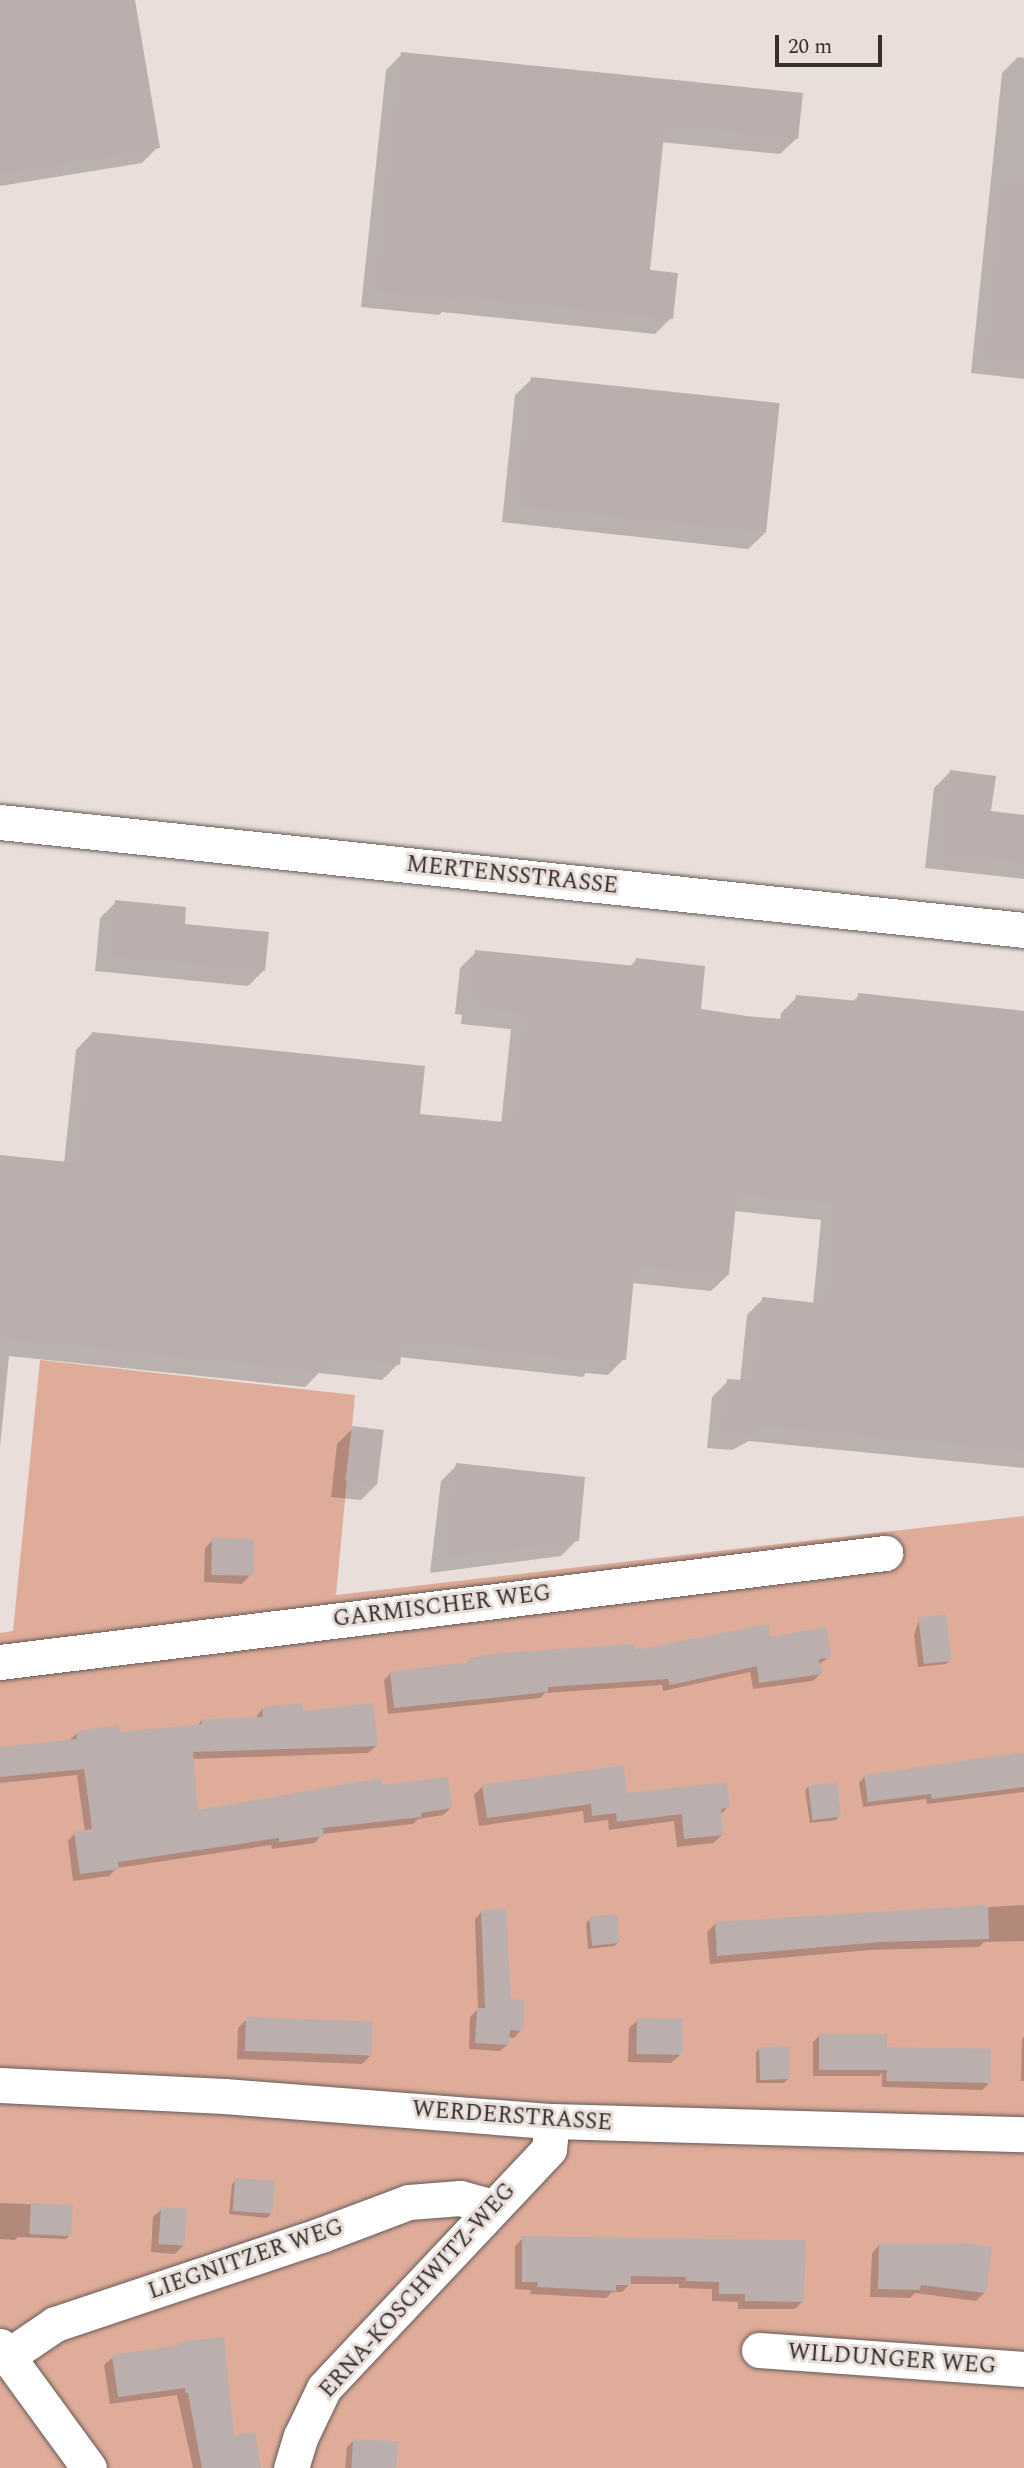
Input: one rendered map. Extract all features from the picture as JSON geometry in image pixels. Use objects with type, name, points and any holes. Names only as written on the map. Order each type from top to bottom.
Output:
[{"type":"street","name":"MERTENSSTRASSE","points":[[0,822],[1024,930]]},
{"type":"street","name":"GARMISCHER WEG","points":[[0,1662],[885,1553]]},
{"type":"street","name":"WERDERSTRASSE","points":[[0,2085],[224,2096],[552,2122],[1024,2134]]},
{"type":"street","name":"ERNA-KOSCHWITZ-WEG","points":[[291,2468],[301,2436],[324,2388],[549,2149],[552,2122]]},
{"type":"street","name":"LIEGNITZER WEG","points":[[5,2361],[55,2324],[309,2240],[409,2202],[460,2198],[493,2207]]},
{"type":"street","name":"WILDUNGER WEG","points":[[760,2350],[1024,2369]]},
{"type":"street","points":[[5,2361],[89,2468]]},
{"type":"shaded area","points":[[40,1360],[355,1395],[336,1595],[1024,1516],[1024,2468],[0,2468],[0,1633],[13,1631]]},
{"type":"building","points":[[0,0],[135,0],[160,148],[0,174]]},
{"type":"building","points":[[401,52],[803,93],[798,139],[665,125],[650,270],[678,273],[673,319],[457,296],[457,299],[376,291]]},
{"type":"building","points":[[1004,182],[1024,183],[1024,362],[986,357]]},
{"type":"building","points":[[531,377],[780,403],[766,532],[517,506]]},
{"type":"building","points":[[950,770],[996,776],[991,811],[1024,815],[1024,862],[940,853]]},
{"type":"building","points":[[115,900],[186,907],[185,924],[269,932],[265,971],[110,956]]},
{"type":"building","points":[[475,950],[635,966],[636,958],[705,966],[701,1009],[746,1016],[794,1020],[796,995],[858,1001],[858,993],[1024,1011],[1024,1451],[767,1426],[750,1435],[722,1432],[727,1379],[754,1381],[762,1297],[826,1304],[836,1205],[737,1194],[729,1275],[635,1266],[626,1360],[601,1357],[600,1361],[402,1341],[400,1365],[325,1357],[323,1372],[0,1338],[0,1155],[78,1163],[92,1032],[425,1066],[420,1114],[515,1123],[526,1014],[476,1008],[477,999],[470,998]]},
{"type":"building","points":[[352,1426],[384,1430],[377,1484],[345,1481]]},
{"type":"building","points":[[456,1463],[585,1477],[579,1541],[445,1558]]},
{"type":"building","points":[[212,1538],[254,1539],[253,1576],[211,1575]]},
{"type":"building","points":[[946,1614],[952,1661],[924,1664],[918,1617]]},
{"type":"building","points":[[769,1624],[770,1637],[827,1627],[831,1658],[819,1659],[822,1674],[759,1683],[757,1666],[670,1685],[668,1679],[548,1687],[548,1692],[394,1708],[390,1672],[470,1662],[469,1658],[499,1653],[635,1644],[635,1650]]},
{"type":"building","points":[[302,1703],[303,1711],[373,1703],[378,1746],[193,1752],[198,1810],[381,1778],[382,1785],[448,1777],[452,1808],[421,1813],[422,1817],[323,1828],[324,1836],[279,1842],[279,1838],[118,1862],[119,1869],[80,1874],[74,1832],[92,1829],[84,1769],[0,1777],[0,1747],[77,1739],[76,1731],[119,1725],[120,1732],[202,1724],[202,1719],[263,1717],[262,1707]]},
{"type":"building","points":[[1024,1752],[1024,1787],[932,1799],[931,1794],[868,1802],[864,1775]]},
{"type":"building","points":[[624,1765],[627,1793],[727,1782],[730,1807],[721,1809],[723,1835],[684,1839],[682,1814],[617,1822],[616,1813],[592,1816],[591,1804],[487,1818],[482,1785]]},
{"type":"building","points":[[837,1782],[841,1817],[812,1820],[808,1786]]},
{"type":"building","points":[[988,1905],[989,1939],[881,1942],[717,1956],[715,1922]]},
{"type":"building","points":[[506,1909],[511,1999],[525,2000],[523,2031],[510,2030],[509,2045],[475,2043],[477,2008],[485,2008],[481,1910]]},
{"type":"building","points":[[617,1914],[620,1943],[592,1946],[589,1917]]},
{"type":"building","points":[[246,2017],[373,2021],[372,2055],[245,2051]]},
{"type":"building","points":[[637,2018],[683,2019],[682,2055],[636,2054]]},
{"type":"building","points":[[819,2034],[887,2034],[887,2070],[819,2070]]},
{"type":"building","points":[[789,2046],[790,2079],[760,2080],[759,2047]]},
{"type":"building","points":[[887,2047],[991,2049],[990,2083],[886,2081]]},
{"type":"building","points":[[235,2178],[275,2181],[273,2214],[233,2211]]},
{"type":"building","points":[[31,2203],[73,2205],[71,2236],[29,2234]]},
{"type":"building","points":[[161,2207],[187,2209],[184,2246],[158,2244]]},
{"type":"building","points":[[522,2236],[806,2240],[804,2302],[745,2301],[745,2294],[719,2294],[719,2282],[686,2281],[686,2277],[631,2276],[631,2285],[616,2285],[616,2291],[537,2287],[538,2282],[522,2282]]},
{"type":"building","points":[[879,2243],[961,2243],[992,2247],[986,2293],[921,2285],[920,2290],[878,2289]]},
{"type":"building","points":[[224,2337],[234,2435],[255,2432],[261,2468],[202,2468],[185,2388],[118,2397],[112,2355]]},
{"type":"building","points":[[353,2439],[398,2441],[397,2468],[351,2468]]}]
